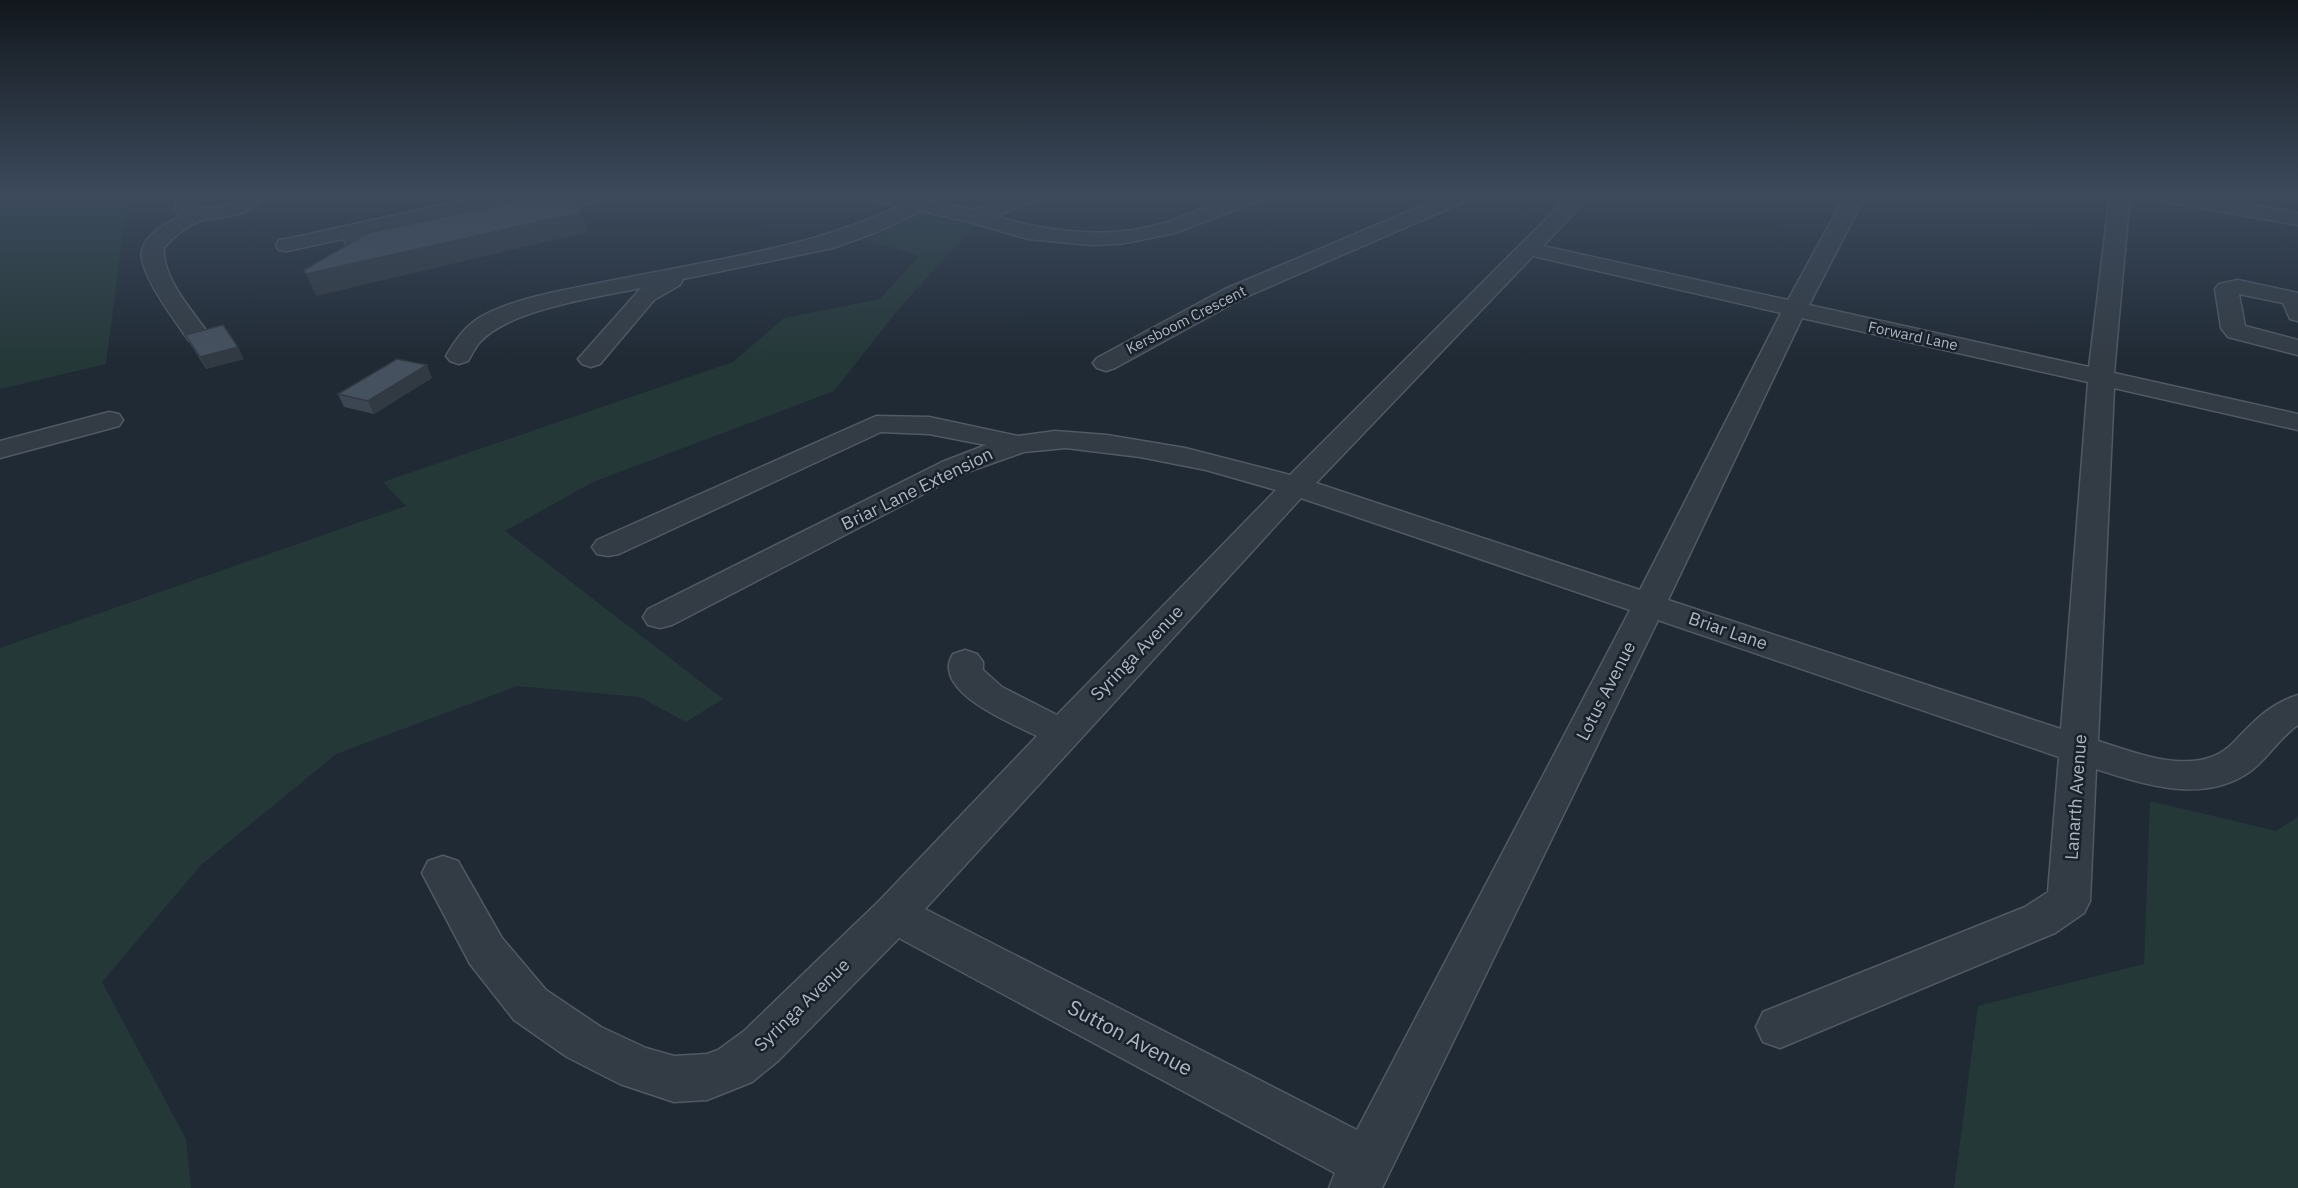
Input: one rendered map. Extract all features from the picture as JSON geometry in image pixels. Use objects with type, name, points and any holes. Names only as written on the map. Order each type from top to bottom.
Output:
[{"type":"street","points":[[153,249],[152,253],[156,270],[198,336]]},
{"type":"street","points":[[459,356],[469,338],[488,323],[510,312],[537,304],[794,249]]},
{"type":"street","name":"Kersboom Crescent","points":[[1106,363],[1233,294],[1337,249]]},
{"type":"street","name":"Syringa Avenue","points":[[444,873],[486,951],[530,1005],[584,1042],[637,1068],[674,1078],[707,1077],[735,1066],[761,1046],[894,914],[1296,486],[1529,249]]},
{"type":"street","name":"Forward Lane","points":[[1531,249],[2298,422]]},
{"type":"street","name":"Lotus Avenue","points":[[1361,1175],[1826,249]]},
{"type":"street","name":"Lanarth Avenue","points":[[1780,1027],[2040,920],[2069,901],[2101,378],[2116,249]]},
{"type":"street","points":[[591,359],[646,295],[689,271]]},
{"type":"street","points":[[2298,314],[2296,302],[2290,298],[2238,287],[2227,289],[2233,328],[2237,332],[2298,348]]},
{"type":"street","points":[[0,450],[109,420]]},
{"type":"street","points":[[608,547],[876,424],[903,423],[949,429],[1016,444]]},
{"type":"street","name":"Briar Lane Extension","points":[[660,617],[952,468],[1016,444],[1059,440],[1091,441],[1148,449],[1217,463],[1296,486]]},
{"type":"street","name":"Briar Lane","points":[[1296,486],[2080,750],[2161,772],[2187,776],[2217,773],[2237,761],[2254,745],[2263,732],[2298,708]]},
{"type":"street","points":[[965,662],[966,674],[989,696],[1062,733]]},
{"type":"street","name":"Sutton Avenue","points":[[894,914],[1361,1175]]},
{"type":"shaded area","points":[[0,249],[121,249],[106,364],[0,389]]},
{"type":"shaded area","points":[[897,249],[953,249],[902,305],[834,391],[593,482],[505,531],[723,699],[686,722],[640,697],[517,686],[336,754],[201,865],[102,982],[186,1139],[191,1188],[0,1188],[0,648],[406,506],[383,482],[733,362],[784,318],[880,299],[919,256]]},
{"type":"shaded area","points":[[2150,801],[2276,831],[2298,817],[2298,1188],[1954,1188],[1978,1006],[2144,964]]},
{"type":"building","points":[[340,249],[415,249],[306,274],[304,270]]},
{"type":"building","points":[[223,325],[238,347],[200,357],[185,335]]},
{"type":"building","points":[[397,359],[427,365],[368,401],[338,394]]}]
